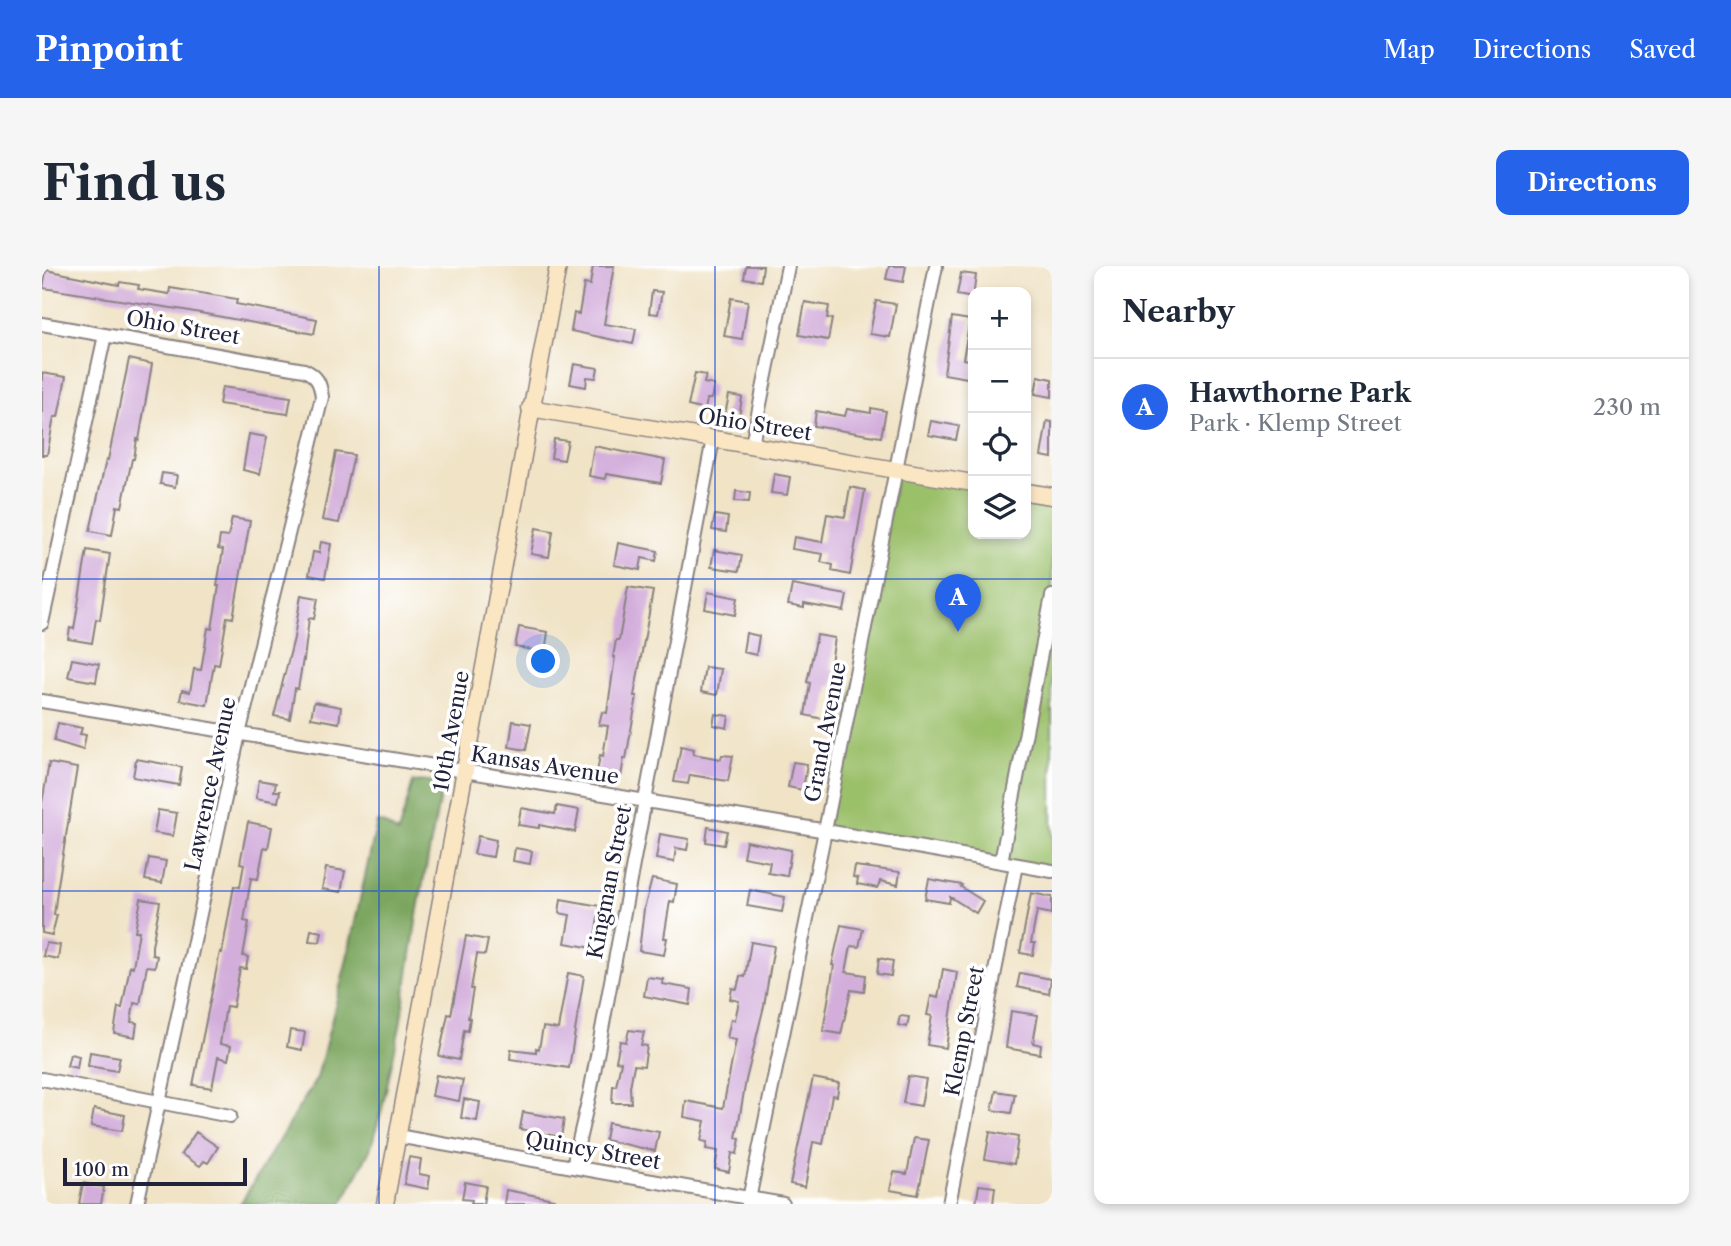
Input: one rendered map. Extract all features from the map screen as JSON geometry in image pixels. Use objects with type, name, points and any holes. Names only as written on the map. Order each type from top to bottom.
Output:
[{"type":"street","name":"10th Avenue","points":[[385,1204],[558,266]]},
{"type":"street","points":[[752,444],[788,266]]},
{"type":"street","name":"Grand Avenue","points":[[748,1201],[898,469],[936,266]]},
{"type":"street","name":"Ohio Street","points":[[42,324],[304,370],[315,375]]},
{"type":"street","points":[[42,623],[105,335]]},
{"type":"street","name":"Lawrence Avenue","points":[[137,1204],[239,734],[322,397],[321,385],[315,375]]},
{"type":"street","name":"Ohio Street","points":[[530,408],[968,481]]},
{"type":"street","name":"Kingman Street","points":[[573,1166],[590,1093],[713,439]]},
{"type":"street","points":[[1031,493],[1052,496]]},
{"type":"street","points":[[1001,862],[1052,596]]},
{"type":"street","name":"Kansas Avenue","points":[[42,701],[1016,865]]},
{"type":"street","points":[[1016,865],[1052,871]]},
{"type":"street","name":"Klemp Street","points":[[949,1204],[1016,865]]},
{"type":"street","points":[[42,1079],[230,1116]]},
{"type":"street","name":"Quincy Street","points":[[397,1136],[573,1166],[748,1201],[783,1204]]},
{"type":"green space","points":[[898,469],[968,482],[968,539],[1031,539],[1031,493],[1052,496],[1052,871],[825,831]]},
{"type":"green space","points":[[413,782],[442,782],[441,791],[418,909],[400,1026],[370,1150],[342,1204],[240,1204],[317,1078],[377,822],[398,833]]},
{"type":"building","points":[[593,266],[614,266],[604,324],[636,329],[633,344],[571,331],[574,313],[579,314],[584,284],[590,285]]},
{"type":"building","points":[[746,266],[763,266],[761,281],[744,278]]},
{"type":"building","points":[[889,266],[906,266],[903,282],[886,279]]},
{"type":"building","points":[[46,270],[119,285],[120,282],[139,285],[138,289],[169,294],[170,288],[237,299],[236,304],[317,319],[314,334],[43,288]]},
{"type":"building","points":[[961,273],[976,275],[974,287],[968,287],[968,297],[957,295]]},
{"type":"building","points":[[652,291],[662,292],[658,314],[649,313]]},
{"type":"building","points":[[731,298],[748,301],[742,339],[724,336]]},
{"type":"building","points":[[876,301],[896,304],[890,337],[870,334]]},
{"type":"building","points":[[805,302],[829,306],[827,318],[832,319],[828,340],[799,335]]},
{"type":"building","points":[[952,317],[968,320],[963,359],[968,360],[968,378],[944,374]]},
{"type":"building","points":[[129,359],[152,364],[139,440],[137,439],[122,507],[117,506],[112,535],[90,531]]},
{"type":"building","points":[[574,364],[598,368],[596,378],[587,377],[586,387],[570,384]]},
{"type":"building","points":[[42,373],[66,377],[58,417],[54,417],[47,455],[42,455]]},
{"type":"building","points":[[695,373],[706,375],[704,383],[714,385],[705,410],[688,406]]},
{"type":"building","points":[[1038,376],[1052,379],[1052,397],[1035,394]]},
{"type":"building","points":[[222,387],[291,397],[288,414],[219,404]]},
{"type":"building","points":[[729,395],[742,397],[739,418],[725,415]]},
{"type":"building","points":[[871,408],[886,411],[881,437],[814,426],[816,411],[845,416],[847,409],[871,413]]},
{"type":"building","points":[[931,421],[959,426],[956,440],[928,435]]},
{"type":"building","points":[[1047,421],[1052,422],[1052,458],[1041,456]]},
{"type":"building","points":[[249,434],[267,437],[260,474],[243,470]]},
{"type":"building","points":[[554,439],[568,441],[564,460],[551,458]]},
{"type":"building","points":[[594,446],[665,460],[661,483],[606,474],[605,479],[589,476]]},
{"type":"building","points":[[336,452],[354,455],[339,523],[322,520]]},
{"type":"building","points":[[162,473],[177,475],[175,487],[160,484]]},
{"type":"building","points":[[774,474],[790,477],[787,495],[771,493]]},
{"type":"building","points":[[850,487],[865,490],[850,575],[832,571],[833,565],[821,562],[823,554],[792,549],[794,537],[822,542],[827,514],[845,517]]},
{"type":"building","points":[[736,491],[750,493],[749,502],[735,501]]},
{"type":"building","points":[[715,515],[728,517],[726,532],[712,530]]},
{"type":"building","points":[[232,518],[250,521],[233,618],[227,617],[219,665],[214,664],[207,705],[180,700],[182,690],[190,692],[194,669],[201,670],[208,628],[212,629],[219,586],[223,550],[218,549],[220,536],[228,537]]},
{"type":"building","points":[[536,528],[553,531],[549,557],[531,554]]},
{"type":"building","points":[[321,542],[331,544],[325,578],[309,575],[313,552],[319,553]]},
{"type":"building","points":[[618,543],[658,551],[656,561],[642,558],[640,570],[614,565]]},
{"type":"building","points":[[87,550],[110,554],[100,620],[96,619],[92,643],[68,639],[70,628],[74,629]]},
{"type":"building","points":[[714,550],[742,555],[739,571],[711,567]]},
{"type":"building","points":[[792,585],[847,595],[844,611],[804,604],[804,608],[788,605]]},
{"type":"building","points":[[628,587],[653,591],[621,777],[597,773],[608,726],[599,725],[602,712],[607,713],[613,657],[616,640],[619,640]]},
{"type":"building","points":[[708,592],[738,598],[735,615],[705,609]]},
{"type":"building","points":[[301,595],[318,598],[314,619],[309,618],[304,660],[298,689],[295,688],[290,719],[274,716],[294,638]]},
{"type":"building","points":[[519,627],[548,632],[545,652],[515,647]]},
{"type":"building","points":[[746,633],[759,636],[756,655],[743,652]]},
{"type":"building","points":[[817,635],[835,638],[830,669],[835,670],[823,719],[805,715],[810,683],[807,682]]},
{"type":"building","points":[[72,659],[99,664],[96,682],[68,677]]},
{"type":"building","points":[[705,667],[721,669],[717,695],[701,692]]},
{"type":"building","points":[[314,702],[341,707],[339,723],[311,718]]},
{"type":"building","points":[[715,714],[729,716],[727,728],[713,725]]},
{"type":"building","points":[[513,721],[531,724],[526,750],[509,747]]},
{"type":"building","points":[[58,723],[82,728],[80,734],[86,735],[83,750],[54,741]]},
{"type":"building","points":[[681,746],[694,749],[693,754],[721,759],[722,755],[733,756],[728,781],[690,775],[688,784],[674,782]]},
{"type":"building","points":[[136,759],[182,767],[179,785],[133,777]]},
{"type":"building","points":[[793,762],[807,764],[803,790],[788,787]]},
{"type":"building","points":[[49,763],[77,768],[52,935],[42,933],[42,803]]},
{"type":"building","points":[[259,780],[276,783],[274,791],[280,791],[278,802],[256,798]]},
{"type":"building","points":[[557,806],[579,810],[575,832],[539,825],[539,828],[518,825],[521,808],[555,814]]},
{"type":"building","points":[[158,810],[177,813],[173,836],[154,833]]},
{"type":"building","points":[[248,822],[272,827],[268,848],[264,847],[258,879],[251,878],[244,921],[249,922],[243,956],[248,957],[246,969],[240,968],[233,1007],[226,1006],[220,1044],[231,1046],[228,1060],[218,1057],[212,1088],[193,1085],[234,886],[240,887],[244,864],[240,863]]},
{"type":"building","points":[[708,827],[727,831],[724,845],[706,842]]},
{"type":"building","points":[[660,834],[689,839],[687,850],[676,848],[674,862],[656,859]]},
{"type":"building","points":[[478,836],[496,840],[493,857],[474,854]]},
{"type":"building","points":[[746,841],[791,850],[787,876],[768,873],[770,862],[743,857]]},
{"type":"building","points":[[515,848],[532,851],[530,864],[513,861]]},
{"type":"building","points":[[149,858],[166,861],[162,883],[145,880]]},
{"type":"building","points":[[855,866],[900,872],[898,885],[880,881],[878,888],[857,884],[858,878],[853,877]]},
{"type":"building","points":[[326,868],[345,871],[341,892],[322,889]]},
{"type":"building","points":[[652,879],[677,884],[674,902],[670,901],[664,955],[639,951],[644,909]]},
{"type":"building","points":[[929,879],[962,885],[961,887],[983,901],[976,913],[950,897],[949,903],[925,899]]},
{"type":"building","points":[[750,890],[785,897],[782,912],[747,906]]},
{"type":"building","points":[[1031,893],[1052,897],[1052,914],[1037,911],[1031,943],[1035,943],[1033,955],[1020,953]]},
{"type":"building","points":[[141,899],[160,902],[152,946],[152,955],[157,956],[155,967],[147,966],[140,1004],[134,1003],[131,1022],[137,1023],[135,1037],[114,1033],[118,1007],[122,1008],[130,966],[133,967],[139,931],[135,931]]},
{"type":"building","points":[[561,899],[600,906],[593,948],[565,943],[570,915],[559,913]]},
{"type":"building","points":[[841,925],[863,929],[859,947],[851,946],[846,972],[866,975],[864,992],[851,990],[841,1034],[823,1031],[832,965]]},
{"type":"building","points":[[311,930],[322,932],[320,942],[309,941]]},
{"type":"building","points":[[466,936],[488,940],[485,955],[477,954],[468,1031],[464,1030],[459,1060],[439,1056],[448,1014],[451,1015]]},
{"type":"building","points":[[751,942],[774,946],[764,1006],[746,1080],[736,1138],[740,1139],[737,1154],[732,1153],[729,1172],[715,1169],[718,1151],[706,1149],[707,1142],[701,1141],[705,1121],[684,1117],[686,1101],[723,1108],[736,1040],[727,1038],[739,1001],[730,999],[732,988],[737,989],[740,976],[745,977]]},
{"type":"building","points":[[46,943],[60,945],[58,959],[43,956]]},
{"type":"building","points":[[879,958],[893,961],[891,976],[877,974]]},
{"type":"building","points":[[943,969],[957,972],[946,1048],[927,1045],[932,1016],[927,1015],[931,996],[938,998]]},
{"type":"building","points":[[568,973],[584,976],[569,1068],[510,1059],[511,1049],[536,1052],[543,1027],[558,1029]]},
{"type":"building","points":[[1020,973],[1051,979],[1049,994],[1017,987]]},
{"type":"building","points":[[647,977],[663,979],[662,984],[692,989],[690,1005],[644,996]]},
{"type":"building","points":[[1011,1011],[1038,1015],[1033,1043],[1041,1045],[1040,1054],[1006,1048]]},
{"type":"building","points":[[900,1016],[909,1017],[907,1027],[898,1025]]},
{"type":"building","points":[[290,1030],[305,1032],[302,1050],[287,1047]]},
{"type":"building","points":[[629,1030],[644,1032],[641,1045],[647,1046],[644,1066],[634,1065],[630,1087],[631,1103],[612,1103],[613,1086],[616,1086],[621,1062],[616,1061],[620,1041],[626,1042]]},
{"type":"building","points":[[90,1052],[120,1057],[117,1071],[88,1066]]},
{"type":"building","points":[[70,1054],[79,1056],[77,1068],[67,1066]]},
{"type":"building","points":[[436,1075],[463,1080],[459,1101],[432,1096]]},
{"type":"building","points":[[908,1076],[926,1079],[921,1106],[903,1103]]},
{"type":"building","points":[[813,1078],[839,1083],[837,1096],[832,1095],[823,1144],[813,1142],[805,1187],[790,1184]]},
{"type":"building","points":[[996,1091],[1015,1094],[1011,1113],[992,1110]]},
{"type":"building","points":[[464,1099],[480,1102],[477,1121],[461,1118]]},
{"type":"building","points":[[94,1109],[125,1115],[122,1131],[91,1126]]},
{"type":"building","points":[[523,1112],[564,1119],[561,1137],[520,1129]]},
{"type":"building","points":[[608,1123],[659,1132],[655,1151],[605,1140]]},
{"type":"building","points":[[196,1132],[218,1147],[208,1163],[204,1161],[200,1166],[181,1154]]},
{"type":"building","points":[[990,1132],[1018,1137],[1014,1164],[985,1159]]},
{"type":"building","points":[[914,1138],[929,1140],[918,1195],[890,1190],[894,1172],[907,1174]]},
{"type":"building","points":[[409,1157],[421,1159],[419,1174],[430,1176],[428,1189],[404,1184]]},
{"type":"building","points":[[465,1182],[486,1186],[483,1204],[471,1204],[472,1200],[462,1199]]},
{"type":"building","points":[[83,1183],[104,1187],[101,1204],[79,1204]]},
{"type":"building","points":[[979,1185],[995,1187],[993,1204],[976,1204]]},
{"type":"building","points":[[506,1190],[554,1199],[554,1204],[504,1204]]},
{"type":"place","name":"Hawthorne Park","points":[[958,632]]}]
